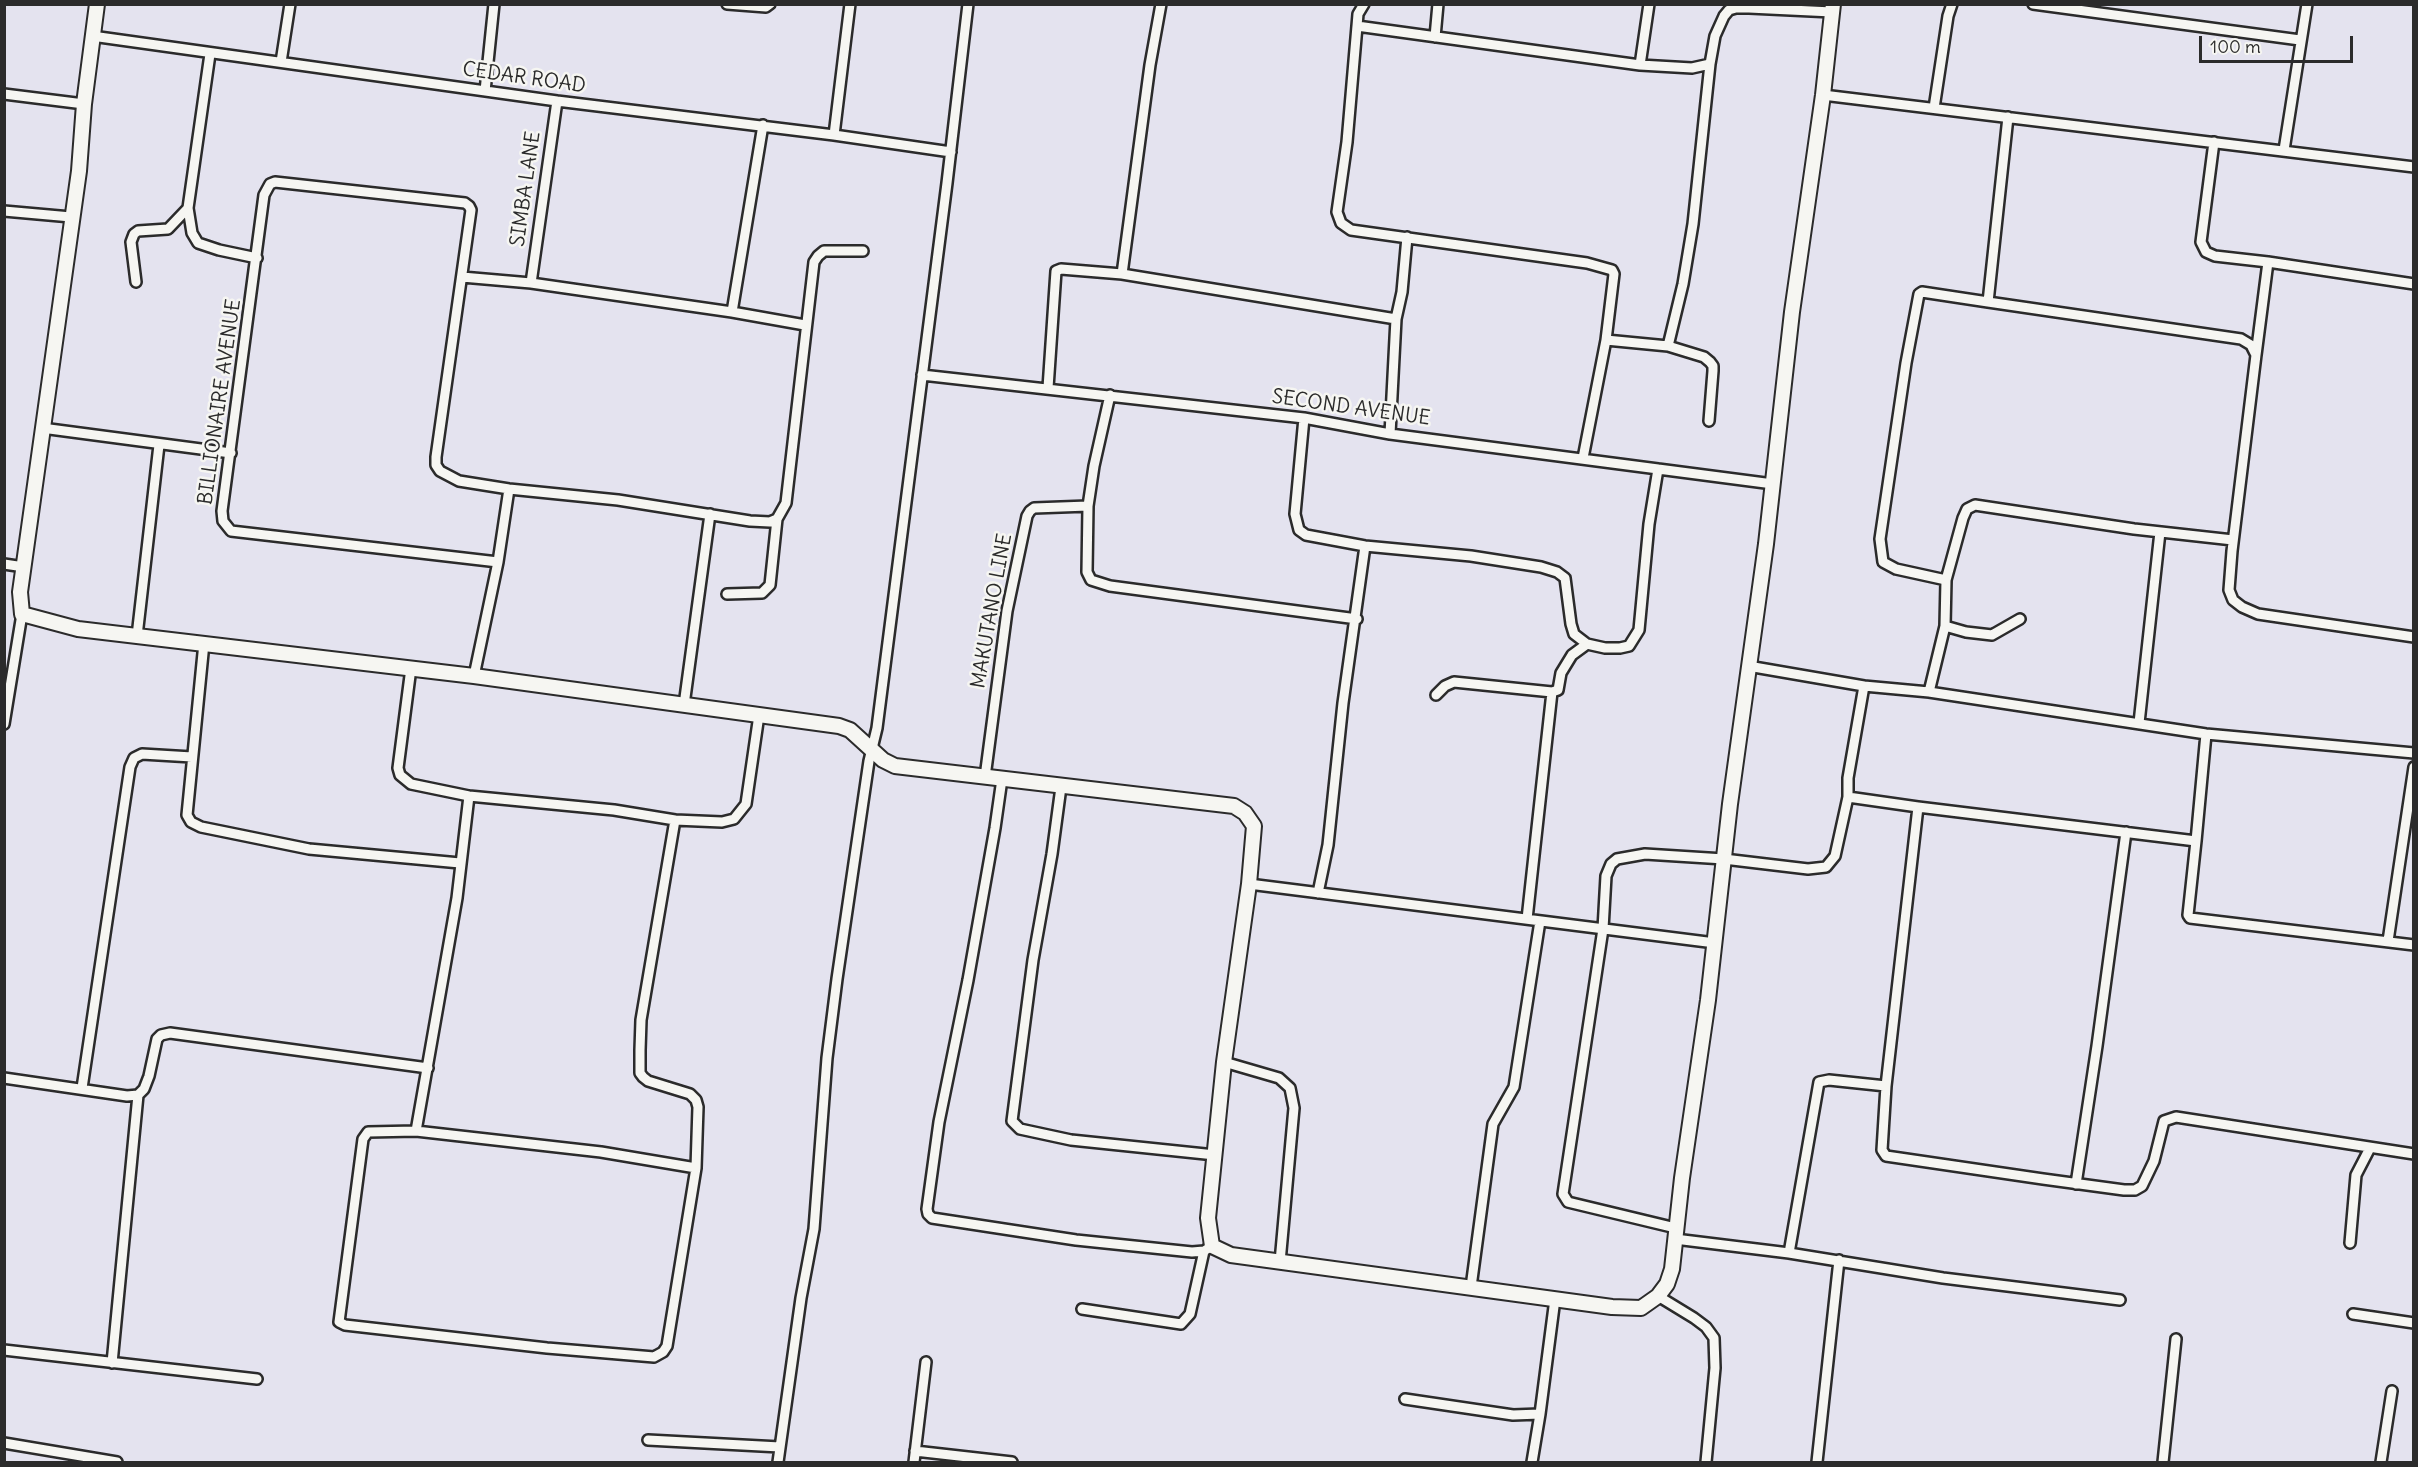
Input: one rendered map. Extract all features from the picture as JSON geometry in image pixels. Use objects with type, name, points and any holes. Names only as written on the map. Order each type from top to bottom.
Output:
[{"type":"street","points":[[4,724],[8,678],[22,614],[20,592],[79,171],[84,104],[97,4]]},
{"type":"street","points":[[281,62],[290,4]]},
{"type":"street","points":[[485,91],[494,4]]},
{"type":"street","points":[[728,4],[766,7],[770,4]]},
{"type":"street","points":[[834,135],[850,4]]},
{"type":"street","points":[[778,1462],[801,1298],[814,1229],[827,1058],[871,749],[877,728],[968,4]]},
{"type":"street","points":[[1122,274],[1150,65],[1161,4]]},
{"type":"street","points":[[1364,4],[1358,14],[1347,142],[1337,212],[1341,223],[1350,230],[1607,267],[1614,274],[1606,340],[1583,458]]},
{"type":"street","points":[[1435,37],[1438,4]]},
{"type":"street","points":[[1640,65],[1649,4]]},
{"type":"street","points":[[1934,108],[1948,16],[1952,4]]},
{"type":"street","points":[[2033,4],[2300,40]]},
{"type":"street","points":[[2284,150],[2307,4]]},
{"type":"street","points":[[1002,779],[968,980],[939,1122],[927,1209],[932,1218],[1065,1239],[1192,1252],[1208,1248],[1231,1255],[1280,1262],[1612,1307],[1641,1308],[1658,1296],[1667,1284],[1672,1269],[1773,484],[1792,312],[1823,95],[1832,8],[1743,8],[1729,10],[1724,16],[1715,36],[1710,64],[1693,224],[1683,284],[1668,346]]},
{"type":"street","points":[[1357,26],[1640,65],[1692,68],[1710,64]]},
{"type":"street","name":"CEDAR ROAD","points":[[92,36],[557,101],[763,125],[951,152]]},
{"type":"street","points":[[210,54],[188,208],[192,232],[198,243],[257,258]]},
{"type":"street","points":[[4,94],[84,104]]},
{"type":"street","points":[[1823,95],[2414,167]]},
{"type":"street","name":"SIMBA LANE","points":[[531,283],[557,101]]},
{"type":"street","points":[[1988,302],[2008,117]]},
{"type":"street","points":[[732,312],[763,125]]},
{"type":"street","points":[[2214,142],[2201,242],[2206,252],[2215,256],[2414,284]]},
{"type":"street","name":"BILLIONAIRE AVENUE","points":[[462,277],[471,210],[465,203],[275,182],[266,188],[222,511],[223,521],[231,531],[498,562]]},
{"type":"street","points":[[135,282],[131,242],[134,234],[138,231],[168,229],[188,208]]},
{"type":"street","points":[[4,211],[71,217]]},
{"type":"street","points":[[1390,434],[1396,319],[1402,292],[1407,237]]},
{"type":"street","points":[[727,594],[762,593],[770,585],[777,519],[786,503],[814,262],[824,251],[863,251]]},
{"type":"street","points":[[2268,262],[2233,540],[2229,590],[2233,600],[2242,608],[2258,614],[2414,637]]},
{"type":"street","points":[[1048,388],[1056,271],[1061,268],[1122,274],[1396,319]]},
{"type":"street","points":[[777,519],[770,522],[750,521],[618,500],[510,489],[459,481],[440,471],[436,465],[462,277],[531,283],[805,325]]},
{"type":"street","points":[[1946,580],[1888,566],[1883,562],[1881,551],[1906,363],[1919,294],[1922,292],[2241,339],[2251,345],[2256,355]]},
{"type":"street","points":[[1606,340],[1668,346],[1704,357],[1713,366],[1709,421]]},
{"type":"street","name":"SECOND AVENUE","points":[[922,375],[1304,418],[1390,434],[1773,484]]},
{"type":"street","points":[[1110,395],[1088,506],[1087,572],[1091,580],[1121,587],[1357,619]]},
{"type":"street","points":[[1304,418],[1295,514],[1297,525],[1306,535],[1365,546],[1471,556],[1541,567],[1557,572],[1565,578],[1574,634],[1587,644],[1620,648],[1629,646],[1639,630],[1650,515],[1658,470]]},
{"type":"street","points":[[42,428],[231,453]]},
{"type":"street","points":[[137,636],[159,445]]},
{"type":"street","points":[[474,676],[498,562],[510,489]]},
{"type":"street","points":[[1929,692],[1945,626],[1946,580],[1963,518],[1967,509],[1975,505],[2160,532],[2233,540]]},
{"type":"street","name":"MAKUTANO LINE","points":[[985,777],[1007,611],[1027,516],[1034,508],[1088,506]]},
{"type":"street","points":[[684,705],[710,514]]},
{"type":"street","points":[[2139,723],[2160,532]]},
{"type":"street","points":[[1318,893],[1328,844],[1343,703],[1357,619],[1365,546]]},
{"type":"street","points":[[4,564],[24,567]]},
{"type":"street","points":[[22,614],[78,629],[474,676],[839,726],[860,737],[883,760],[895,765],[1234,807],[1245,813],[1254,826],[1249,884],[1224,1062],[1208,1218],[1208,1248],[1190,1314],[1181,1324],[1082,1308]]},
{"type":"street","points":[[1945,626],[1966,632],[1992,635],[2020,619]]},
{"type":"street","points":[[204,643],[187,815],[191,822],[201,827],[309,849],[460,863]]},
{"type":"street","points":[[1436,695],[1444,686],[1454,682],[1552,692],[1558,690],[1561,673],[1572,655],[1587,644]]},
{"type":"street","points":[[1748,666],[1864,686],[1929,692],[2206,734],[2414,753]]},
{"type":"street","points":[[411,668],[398,768],[400,776],[411,784],[469,796],[614,810],[675,820],[722,822],[734,819],[746,804],[759,716]]},
{"type":"street","points":[[1864,686],[1848,778],[1848,797],[1835,856],[1826,867],[1808,869],[1724,859],[1645,854],[1617,859],[1611,864],[1606,876],[1603,929],[1563,1198],[1568,1202],[1675,1233],[1943,1278],[2120,1300]]},
{"type":"street","points":[[1527,919],[1552,692]]},
{"type":"street","points":[[2206,734],[2188,915],[2190,918],[2414,945]]},
{"type":"street","points":[[82,1088],[130,766],[134,758],[142,754],[192,757]]},
{"type":"street","points":[[2388,941],[2414,766]]},
{"type":"street","points":[[1061,787],[1052,854],[1033,960],[1012,1121],[1020,1129],[1071,1140],[1215,1155]]},
{"type":"street","points":[[416,1131],[457,898],[469,796]]},
{"type":"street","points":[[1848,797],[2196,841]]},
{"type":"street","points":[[1918,807],[1886,1086],[1882,1150],[1886,1156],[2076,1184],[2134,1190],[2142,1186],[2154,1161],[2161,1127],[2167,1119],[2176,1117],[2414,1154]]},
{"type":"street","points":[[675,820],[641,1020],[640,1073],[648,1081],[690,1094],[699,1107],[696,1168],[667,1346],[663,1352],[654,1357],[547,1348],[345,1325],[339,1322],[363,1139],[368,1132],[416,1131],[601,1152],[696,1168]]},
{"type":"street","points":[[2076,1184],[2126,832]]},
{"type":"street","points":[[1249,884],[1715,943]]},
{"type":"street","points":[[1471,1287],[1493,1124],[1514,1087],[1540,921]]},
{"type":"street","points":[[112,1363],[138,1095],[144,1089],[149,1076],[157,1039],[161,1035],[170,1033],[428,1068]]},
{"type":"street","points":[[1224,1062],[1279,1078],[1290,1088],[1294,1108],[1280,1262]]},
{"type":"street","points":[[4,1078],[127,1096],[138,1095]]},
{"type":"street","points":[[1789,1253],[1819,1082],[1829,1080],[1886,1086]]},
{"type":"street","points":[[2350,1243],[2356,1175],[2370,1148]]},
{"type":"street","points":[[1817,1462],[1839,1260]]},
{"type":"street","points":[[1658,1296],[1694,1318],[1706,1327],[1714,1338],[1715,1368],[1706,1462]]},
{"type":"street","points":[[1532,1462],[1555,1299]]},
{"type":"street","points":[[2353,1314],[2414,1323]]},
{"type":"street","points":[[2163,1462],[2176,1339]]},
{"type":"street","points":[[4,1350],[257,1379]]},
{"type":"street","points":[[914,1462],[926,1362]]},
{"type":"street","points":[[2381,1462],[2392,1391]]},
{"type":"street","points":[[1405,1399],[1513,1415],[1540,1414]]},
{"type":"street","points":[[648,1440],[780,1447]]},
{"type":"street","points":[[4,1443],[117,1462]]},
{"type":"street","points":[[915,1451],[1011,1462]]}]
